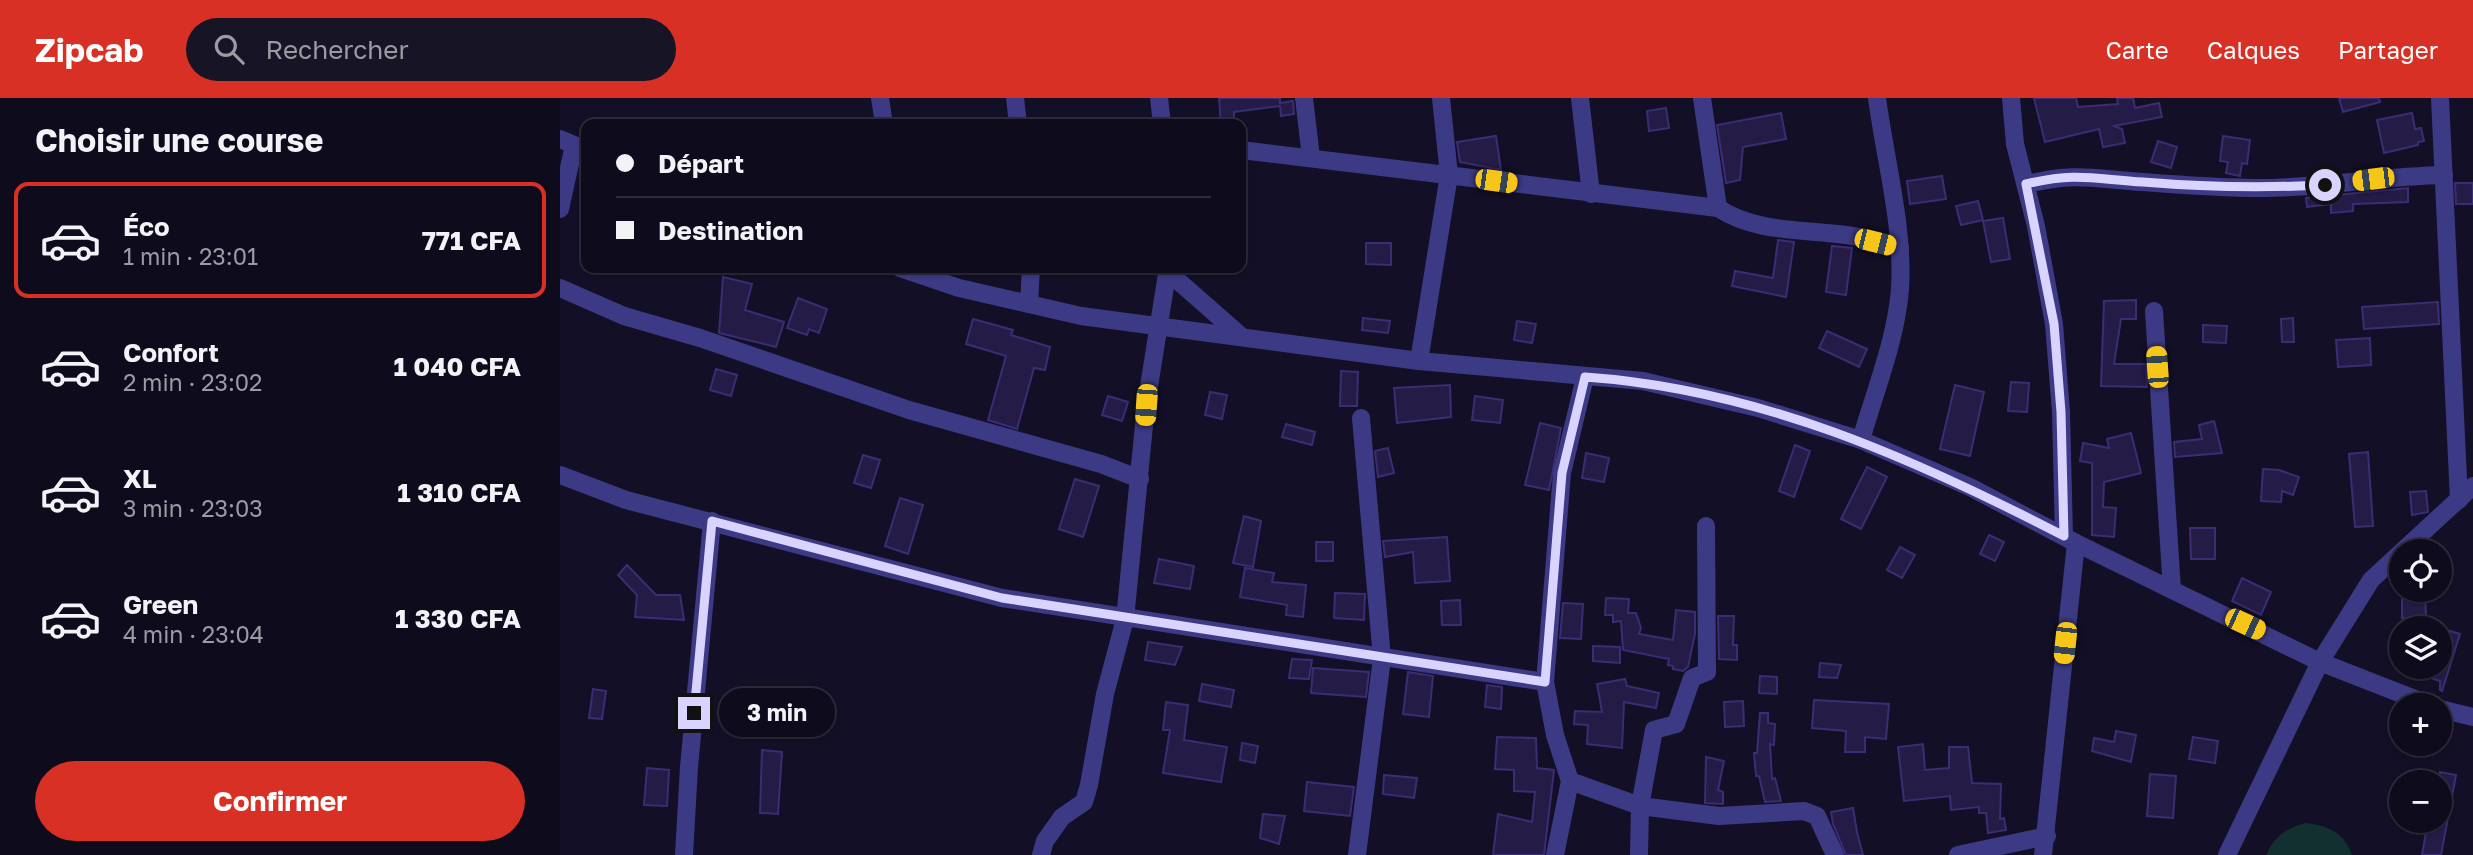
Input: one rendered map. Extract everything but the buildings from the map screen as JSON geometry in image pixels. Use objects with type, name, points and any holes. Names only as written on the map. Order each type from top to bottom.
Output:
[{"type":"street","points":[[880,98],[883,119]]},
{"type":"street","points":[[1015,98],[1017,119]]},
{"type":"street","points":[[1159,98],[1161,119]]},
{"type":"street","points":[[1304,98],[1311,157]]},
{"type":"street","points":[[1419,362],[1449,175],[1441,98]]},
{"type":"street","points":[[1580,98],[1591,194]]},
{"type":"street","points":[[1702,98],[1718,208]]},
{"type":"street","points":[[1861,440],[1891,337],[1900,290],[1900,248],[1877,98]]},
{"type":"street","points":[[2011,98],[2015,145],[2026,184],[2054,324],[2070,540],[2047,836],[2043,855]]},
{"type":"street","points":[[2440,98],[2459,500]]},
{"type":"street","points":[[560,209],[573,145]]},
{"type":"street","points":[[1246,150],[1718,208],[1753,225],[1849,235],[1900,248]]},
{"type":"street","points":[[2026,184],[2062,176],[2092,175],[2141,182],[2262,188],[2325,185],[2397,176],[2444,175]]},
{"type":"street","points":[[914,273],[959,289],[1081,316],[1419,362],[1643,381],[1686,389],[1861,440],[1970,487],[2070,540],[2320,662],[2399,693]]},
{"type":"street","points":[[1028,304],[1031,273]]},
{"type":"street","points":[[1041,855],[1045,841],[1062,817],[1084,802],[1105,694],[1125,619],[1146,405],[1167,273]]},
{"type":"street","points":[[1171,273],[1242,337]]},
{"type":"street","points":[[560,288],[624,316],[700,338],[909,410],[1101,464],[1140,479]]},
{"type":"street","points":[[2154,312],[2172,590]]},
{"type":"street","points":[[1555,855],[1570,781],[1555,735],[1545,682],[1562,473],[1585,377]]},
{"type":"street","points":[[1357,855],[1382,658],[1361,418]]},
{"type":"street","points":[[560,475],[626,500],[1002,598],[1545,682]]},
{"type":"street","points":[[2227,855],[2320,662],[2371,580],[2473,486]]},
{"type":"street","points":[[684,855],[689,767],[712,521]]},
{"type":"street","points":[[1639,855],[1640,806],[1654,730],[1676,724],[1692,678],[1707,672],[1706,526]]},
{"type":"street","points":[[2452,712],[2473,717]]},
{"type":"street","points":[[1570,781],[1640,806],[1718,816],[1804,811],[1817,816],[1835,855]]},
{"type":"street","points":[[1958,855],[2047,836]]},
{"type":"green space","points":[[2305,823],[2334,831],[2349,847],[2352,855],[2266,855],[2281,834]]},
{"type":"route","points":[[694,713],[712,521],[1002,598],[1545,682],[1562,473],[1585,377],[1643,381],[1686,389],[1861,440],[1970,487],[2064,536],[2061,412],[2054,324],[2026,184],[2062,176],[2092,175],[2141,182],[2262,188],[2325,185]]}]
